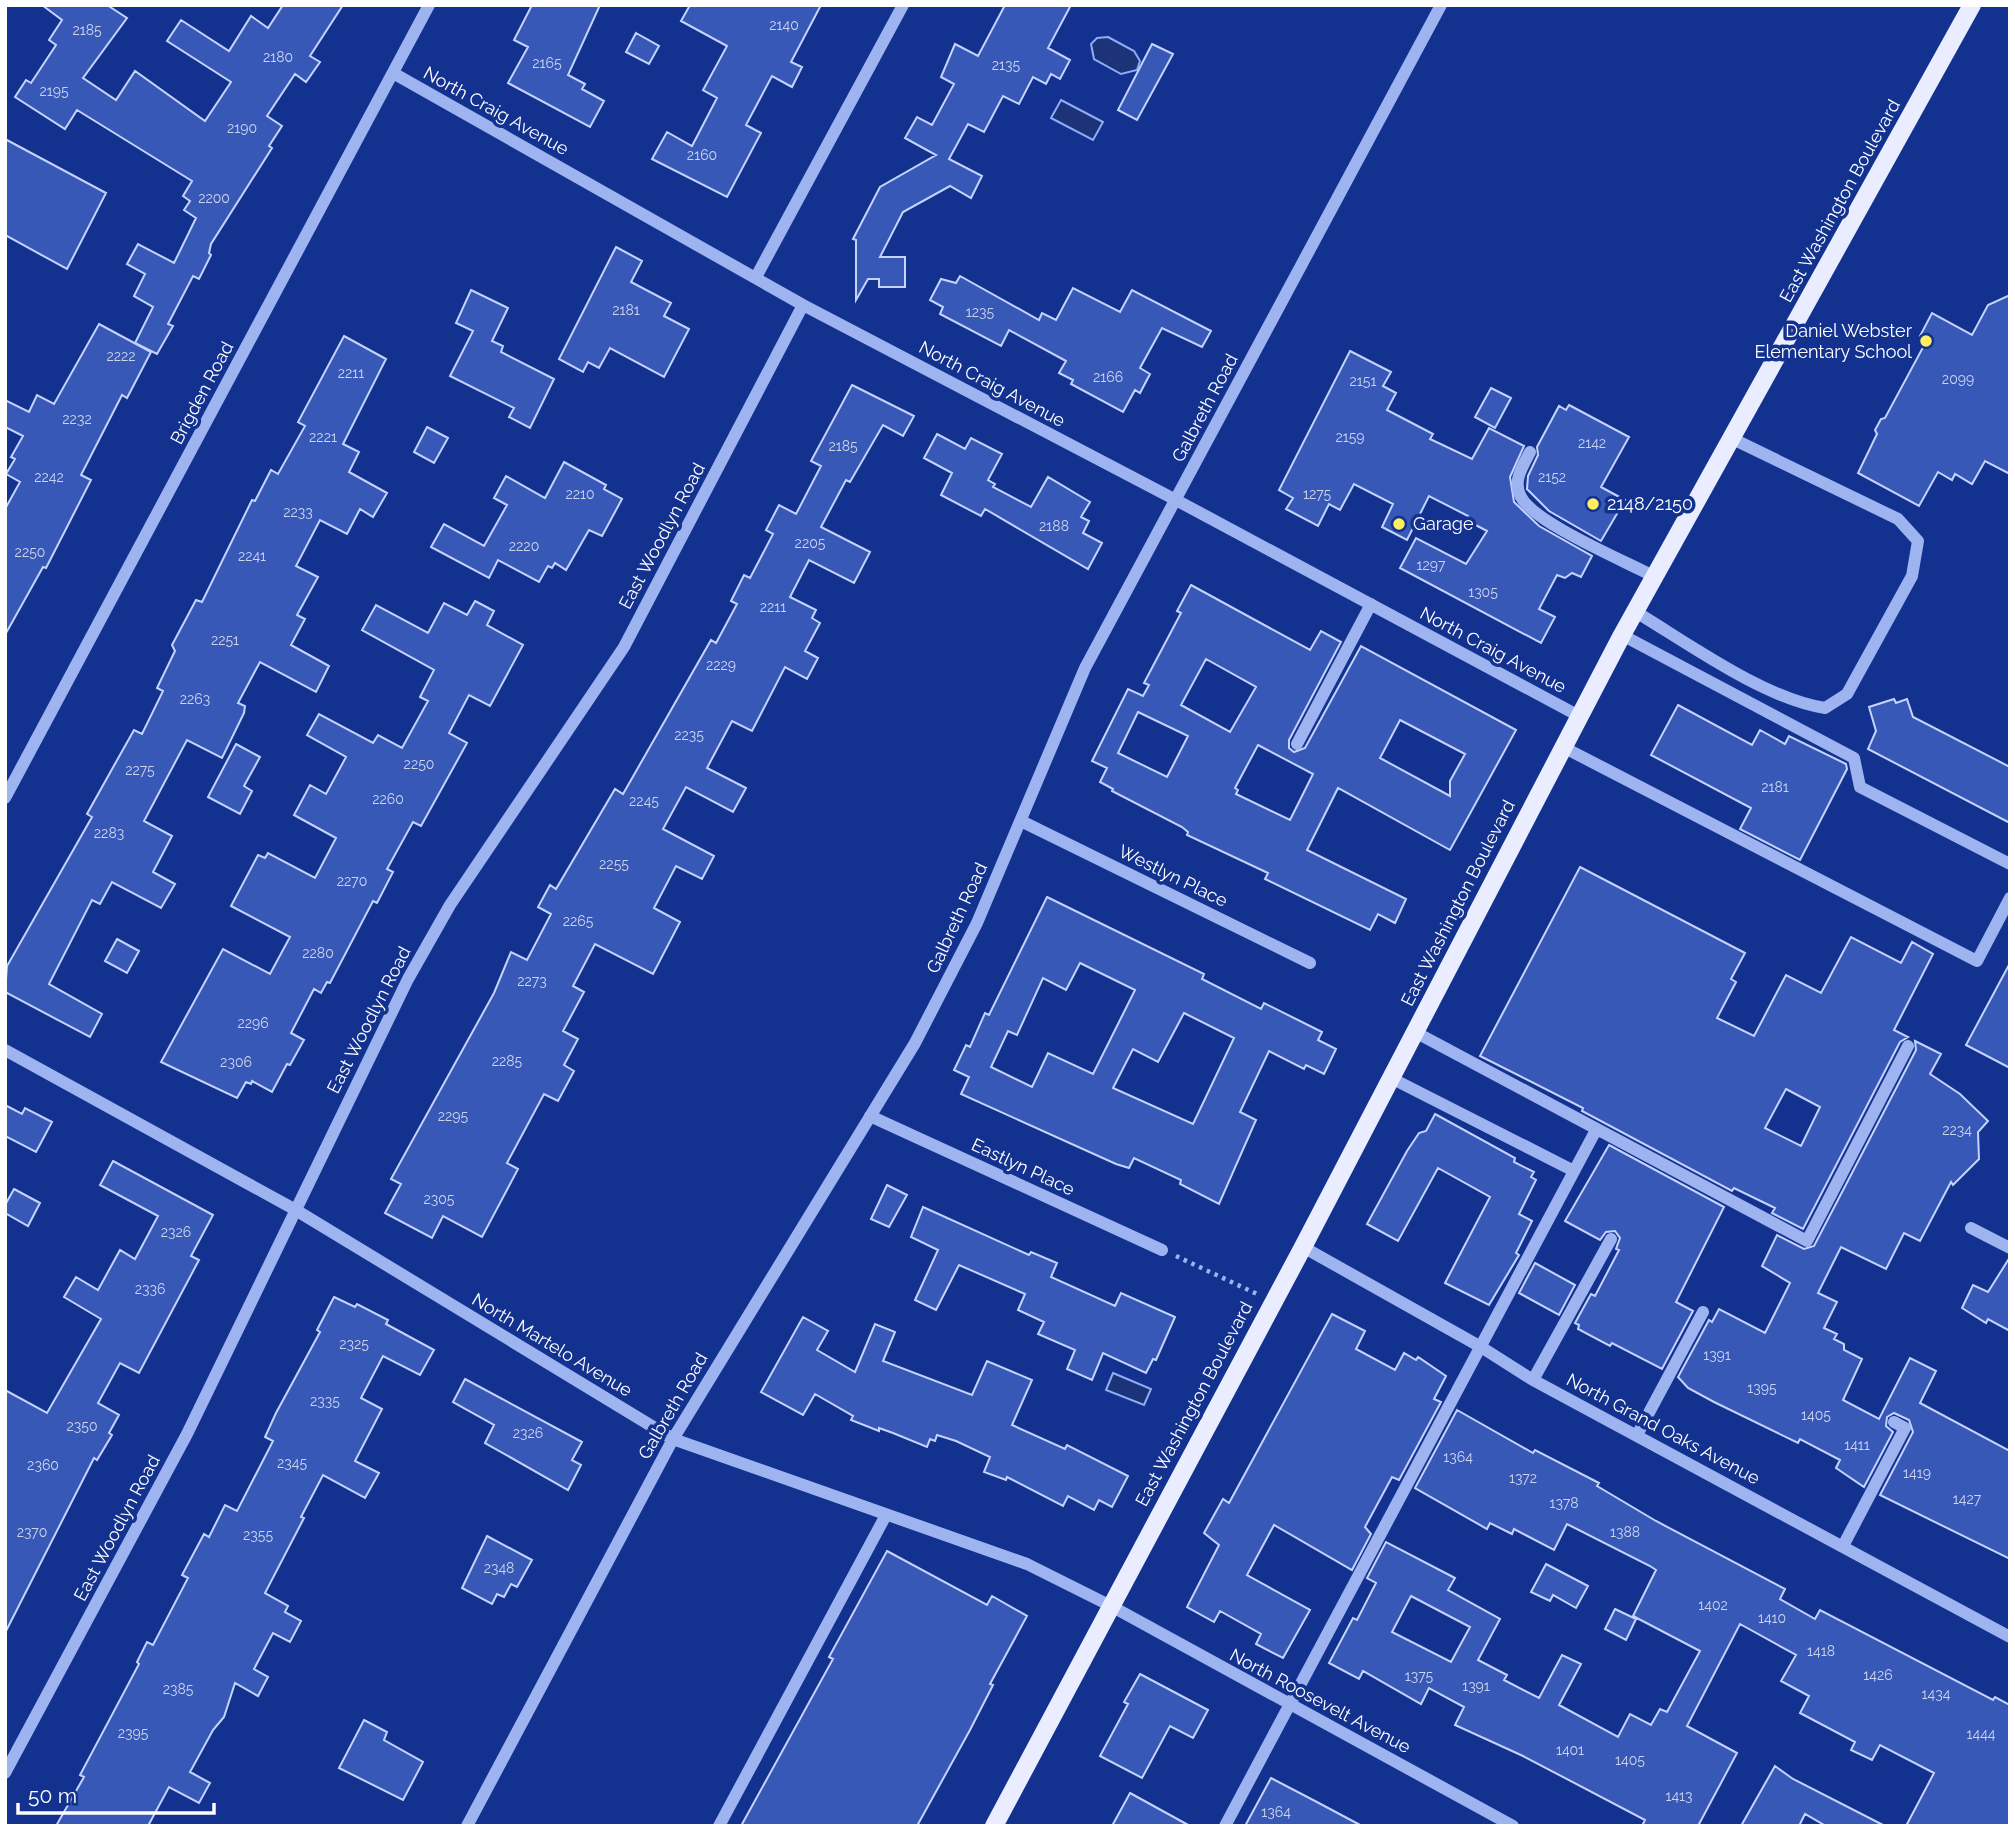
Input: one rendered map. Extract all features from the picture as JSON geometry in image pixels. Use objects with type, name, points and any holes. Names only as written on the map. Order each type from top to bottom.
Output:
[{"type":"main road","name":"East Washington Boulevard","points":[[994,1826],[1303,1247],[1622,635],[1972,5]]},
{"type":"street","name":"Brigden Road","points":[[5,798],[429,5]]},
{"type":"street","points":[[756,277],[903,5]]},
{"type":"street","name":"Galbreth Road","points":[[467,1826],[673,1439],[915,1043],[977,923],[1085,667],[1441,5]]},
{"type":"street","name":"North Craig Avenue","points":[[393,73],[803,305],[1176,500],[1579,716]]},
{"type":"street","name":"East Woodlyn Road","points":[[5,1773],[247,1317],[294,1209],[408,979],[450,905],[624,647],[803,305]]},
{"type":"street","points":[[1636,612],[1798,704],[1825,708],[1847,694],[1912,576],[1918,541],[1898,519],[1733,439]]},
{"type":"street","points":[[1530,452],[1517,478],[1521,498],[1557,527],[1655,577]]},
{"type":"street","points":[[1297,744],[1371,604]]},
{"type":"street","points":[[1622,635],[1854,758],[1860,787],[2010,864]]},
{"type":"street","points":[[1563,747],[1977,961],[2010,898]]},
{"type":"street","name":"Westlyn Place","points":[[1021,821],[1310,963]]},
{"type":"street","points":[[1415,1032],[1807,1241],[1909,1046]]},
{"type":"street","name":"North Martelo Avenue","points":[[5,1050],[294,1209],[673,1439],[1027,1564],[1111,1606]]},
{"type":"street","points":[[1391,1078],[1574,1171]]},
{"type":"street","name":"Eastlyn Place","points":[[870,1116],[1162,1250]]},
{"type":"street","points":[[1225,1826],[1596,1130]]},
{"type":"street","points":[[1971,1228],[2010,1248]]},
{"type":"street","points":[[1533,1380],[1611,1239]]},
{"type":"street","name":"North Grand Oaks Avenue","points":[[1303,1247],[1481,1347],[1533,1380],[2010,1637]]},
{"type":"street","points":[[1637,1435],[1703,1312]]},
{"type":"street","points":[[1843,1546],[1905,1428],[1894,1422]]},
{"type":"street","points":[[719,1826],[886,1515]]},
{"type":"street","name":"North Roosevelt Avenue","points":[[1111,1606],[1513,1826]]},
{"type":"path","points":[[1162,1250],[1273,1301]]},
{"type":"water","points":[[1108,37],[1134,51],[1140,61],[1137,70],[1121,74],[1094,59],[1091,44],[1097,38]]},
{"type":"water","points":[[1061,100],[1103,122],[1093,140],[1051,118]]},
{"type":"water","points":[[1113,1373],[1151,1389],[1144,1405],[1106,1390]]},
{"type":"building","points":[[42,5],[107,5],[127,18],[83,78],[116,100],[135,71],[205,121],[231,82],[167,41],[181,20],[229,51],[251,16],[268,28],[283,5],[343,5],[310,56],[320,62],[306,82],[295,74],[267,116],[282,126],[269,146],[272,148],[211,244],[211,255],[199,279],[193,276],[168,324],[173,326],[157,354],[135,343],[153,307],[134,296],[145,274],[127,264],[138,244],[174,263],[196,218],[184,210],[190,201],[183,196],[192,181],[77,110],[65,129],[15,97],[26,80],[31,83],[56,45],[49,40],[62,20]]},
{"type":"building","points":[[532,5],[600,5],[568,75],[585,84],[582,89],[604,101],[590,127],[508,83],[528,47],[514,40]]},
{"type":"building","points":[[690,5],[821,5],[791,62],[802,67],[792,87],[772,76],[746,125],[761,133],[727,197],[652,159],[667,132],[692,146],[717,98],[703,90],[727,46],[681,21]]},
{"type":"building","points":[[1005,5],[1071,5],[1048,48],[1070,60],[1060,79],[1051,74],[1046,84],[1033,77],[1019,104],[1003,96],[984,132],[968,124],[949,159],[982,176],[971,198],[950,186],[903,212],[880,257],[905,257],[905,287],[879,287],[879,279],[868,279],[856,300],[856,240],[853,239],[880,187],[936,155],[905,138],[917,117],[932,125],[954,84],[941,77],[955,44],[978,56]]},
{"type":"building","points":[[636,33],[659,46],[649,64],[626,52]]},
{"type":"building","points":[[1152,44],[1173,54],[1137,120],[1118,110]]},
{"type":"building","points":[[5,139],[106,193],[67,269],[5,235]]},
{"type":"building","points":[[616,247],[642,261],[631,282],[671,303],[664,316],[689,329],[664,377],[610,348],[599,368],[588,362],[583,372],[559,359]]},
{"type":"building","points":[[960,276],[1039,320],[1042,313],[1056,320],[1073,288],[1120,312],[1132,290],[1211,331],[1202,347],[1162,328],[1140,368],[1150,374],[1140,393],[1135,390],[1123,412],[1071,384],[1073,380],[1059,373],[1066,361],[1009,330],[1001,346],[940,314],[943,307],[930,300],[941,279],[956,283]]},
{"type":"building","points":[[471,290],[508,308],[492,341],[503,346],[501,352],[554,379],[530,428],[509,417],[514,408],[450,376],[473,331],[456,323]]},
{"type":"building","points":[[2010,295],[2010,474],[1985,461],[1972,484],[1955,474],[1952,480],[1938,472],[1919,506],[1858,473],[1877,434],[1875,430],[1881,419],[1885,418],[1927,340],[1920,336],[1932,313],[1972,335],[1988,305]]},
{"type":"building","points":[[99,324],[151,352],[127,398],[122,395],[81,475],[91,480],[46,568],[43,567],[5,635],[5,509],[20,482],[6,474],[15,459],[11,457],[23,436],[5,427],[5,400],[29,412],[37,395],[54,404]]},
{"type":"building","points":[[344,336],[386,359],[343,444],[359,452],[349,472],[387,493],[373,517],[360,509],[347,534],[320,520],[296,566],[318,577],[297,615],[305,619],[291,645],[329,666],[316,692],[260,662],[238,703],[245,706],[244,713],[222,758],[187,740],[144,821],[172,836],[153,872],[175,884],[161,908],[112,882],[100,904],[92,900],[49,984],[102,1014],[90,1037],[5,992],[7,966],[92,817],[87,814],[134,730],[142,734],[163,691],[157,688],[175,651],[172,645],[196,600],[202,602],[252,500],[255,501],[271,470],[278,474],[305,426],[298,422]]},
{"type":"building","points":[[1350,351],[1391,372],[1383,386],[1396,393],[1387,410],[1433,434],[1430,439],[1472,459],[1489,428],[1524,446],[1510,477],[1514,502],[1539,526],[1592,556],[1581,577],[1572,573],[1565,578],[1557,575],[1539,609],[1555,617],[1541,643],[1400,568],[1416,538],[1466,564],[1487,531],[1466,520],[1468,516],[1429,496],[1407,540],[1382,527],[1393,504],[1354,484],[1340,510],[1329,504],[1318,526],[1286,509],[1293,498],[1279,490]]},
{"type":"building","points":[[852,385],[914,416],[903,436],[883,425],[850,482],[846,480],[821,527],[870,552],[854,583],[809,560],[790,597],[816,610],[812,618],[820,623],[805,651],[818,658],[807,679],[785,667],[752,731],[732,721],[707,768],[746,788],[733,812],[686,787],[663,829],[714,856],[702,879],[676,866],[654,908],[680,922],[653,974],[595,944],[573,986],[584,992],[563,1031],[578,1039],[564,1065],[574,1071],[558,1101],[544,1094],[507,1163],[518,1169],[482,1237],[443,1216],[432,1238],[385,1213],[401,1184],[391,1179],[494,993],[511,952],[527,960],[551,914],[538,907],[550,885],[556,889],[615,789],[623,794],[711,640],[716,643],[737,604],[731,601],[744,575],[750,578],[773,534],[766,530],[779,505],[796,514],[821,466],[811,461]]},
{"type":"building","points":[[1491,388],[1511,398],[1495,428],[1475,417]]},
{"type":"building","points":[[1569,405],[1629,437],[1601,487],[1625,500],[1601,541],[1549,511],[1527,489],[1528,476],[1538,455],[1537,447],[1559,406],[1566,410]]},
{"type":"building","points":[[427,427],[448,438],[434,463],[414,452]]},
{"type":"building","points":[[937,434],[965,449],[971,438],[1002,454],[988,480],[995,484],[993,487],[1031,507],[1048,477],[1090,502],[1081,517],[1089,521],[1083,533],[1102,543],[1088,569],[985,509],[981,516],[941,495],[952,473],[924,458]]},
{"type":"building","points":[[564,462],[606,485],[604,489],[622,499],[602,536],[589,530],[566,570],[555,563],[552,568],[548,566],[539,582],[498,560],[489,578],[431,547],[444,524],[484,546],[507,505],[494,498],[506,476],[545,498]]},
{"type":"building","points":[[1191,585],[1310,650],[1321,631],[1341,642],[1289,740],[1289,748],[1294,752],[1305,748],[1361,646],[1516,730],[1450,850],[1338,788],[1307,850],[1406,899],[1395,923],[1378,914],[1370,930],[1265,879],[1268,873],[1187,835],[1188,832],[1182,827],[1112,791],[1113,789],[1100,782],[1107,768],[1092,761],[1128,689],[1143,696],[1149,685],[1144,683],[1181,613],[1177,611]],"holes":[[[1206,659],[1256,687],[1230,732],[1181,705]],[[1138,712],[1188,736],[1167,777],[1118,753]],[[1400,720],[1465,754],[1450,781],[1450,796],[1380,758]],[[1258,745],[1313,774],[1290,820],[1236,794],[1238,790],[1235,788]]]},
{"type":"building","points":[[475,601],[494,611],[487,625],[523,645],[490,706],[469,695],[449,733],[467,743],[421,826],[413,822],[387,869],[393,872],[377,903],[373,901],[330,983],[327,982],[321,993],[314,989],[291,1033],[304,1040],[272,1092],[252,1081],[251,1084],[246,1082],[237,1098],[161,1062],[223,949],[270,974],[290,937],[231,906],[258,855],[265,858],[268,853],[315,878],[336,838],[294,815],[310,785],[326,794],[346,757],[307,735],[319,714],[373,743],[378,735],[402,748],[428,701],[420,697],[434,670],[362,630],[376,605],[428,633],[444,603],[467,615]]},
{"type":"building","points":[[1894,699],[1896,703],[1907,699],[1913,717],[2010,767],[2010,823],[1868,749],[1876,731],[1869,707]]},
{"type":"building","points":[[1678,705],[1752,745],[1760,730],[1785,744],[1789,736],[1846,764],[1847,769],[1800,860],[1740,829],[1751,808],[1651,755]]},
{"type":"building","points":[[236,744],[260,757],[244,786],[252,791],[240,814],[208,797]]},
{"type":"building","points":[[1580,867],[1745,953],[1731,979],[1736,982],[1717,1018],[1754,1036],[1786,975],[1821,993],[1851,937],[1901,963],[1912,942],[1933,954],[1894,1030],[1908,1037],[1900,1042],[1803,1229],[1772,1213],[1775,1208],[1734,1188],[1732,1191],[1582,1111],[1583,1108],[1480,1056]],"holes":[[[1786,1089],[1820,1107],[1801,1146],[1765,1128]]]},
{"type":"building","points":[[1047,897],[1204,974],[1202,979],[1261,1009],[1264,1003],[1322,1032],[1318,1040],[1336,1049],[1324,1074],[1306,1065],[1304,1069],[1269,1051],[1240,1112],[1256,1120],[1219,1204],[1180,1184],[1181,1180],[1134,1158],[1129,1168],[1116,1164],[961,1094],[969,1077],[954,1070],[966,1045],[970,1047],[985,1013],[989,1015]],"holes":[[[1080,963],[1135,990],[1093,1074],[1048,1053],[1032,1087],[991,1067],[1008,1031],[1017,1035],[1043,978],[1066,990]],[[1184,1013],[1234,1038],[1193,1124],[1113,1088],[1133,1049],[1158,1062]]]},
{"type":"building","points":[[117,939],[139,951],[127,973],[105,961]]},
{"type":"building","points":[[2010,963],[2010,1068],[1966,1045]]},
{"type":"building","points":[[1915,1041],[1941,1054],[1930,1074],[1960,1094],[1988,1121],[1978,1132],[1979,1159],[1953,1185],[1951,1182],[1920,1241],[1904,1233],[1886,1269],[1841,1247],[1818,1293],[1837,1302],[1824,1328],[1837,1334],[1834,1339],[1844,1344],[1844,1350],[1862,1359],[1843,1400],[1879,1419],[1910,1358],[1936,1371],[1920,1403],[2010,1451],[2010,1559],[1880,1495],[1913,1432],[1909,1420],[1894,1413],[1887,1417],[1886,1426],[1893,1432],[1864,1487],[1836,1468],[1840,1460],[1800,1439],[1798,1443],[1714,1402],[1688,1388],[1678,1377],[1709,1320],[1712,1322],[1719,1309],[1765,1333],[1790,1283],[1762,1266],[1777,1235],[1804,1249],[1814,1246],[1916,1050]]},
{"type":"building","points":[[5,1105],[22,1114],[25,1108],[52,1122],[36,1152],[5,1136]]},
{"type":"building","points":[[1435,1114],[1515,1158],[1514,1162],[1534,1172],[1531,1177],[1536,1180],[1519,1214],[1532,1221],[1516,1253],[1519,1255],[1489,1305],[1445,1283],[1490,1197],[1438,1168],[1398,1241],[1367,1224],[1407,1151],[1419,1133],[1426,1131]]},
{"type":"building","points":[[1609,1145],[1724,1207],[1676,1302],[1693,1311],[1662,1369],[1612,1343],[1610,1346],[1578,1329],[1579,1325],[1575,1323],[1591,1294],[1595,1296],[1619,1250],[1616,1249],[1620,1238],[1615,1231],[1606,1232],[1600,1240],[1565,1221]]},
{"type":"building","points":[[113,1161],[213,1215],[191,1256],[199,1260],[139,1373],[120,1363],[98,1403],[119,1415],[109,1433],[112,1435],[97,1460],[94,1458],[5,1633],[5,1390],[47,1413],[101,1319],[64,1297],[76,1277],[98,1290],[120,1250],[135,1259],[158,1216],[100,1185]]},
{"type":"building","points":[[887,1185],[907,1195],[889,1227],[871,1219]]},
{"type":"building","points":[[14,1189],[40,1203],[28,1226],[5,1213],[5,1205]]},
{"type":"building","points":[[923,1207],[1029,1255],[1031,1252],[1057,1263],[1051,1277],[1115,1306],[1121,1293],[1175,1317],[1156,1360],[1153,1359],[1146,1373],[1103,1353],[1092,1380],[1067,1369],[1075,1350],[1038,1334],[1044,1322],[1018,1310],[1025,1294],[959,1265],[936,1310],[915,1300],[938,1250],[911,1237]]},
{"type":"building","points":[[2010,1257],[2010,1331],[1988,1319],[1986,1323],[1962,1308],[1973,1285],[1988,1292]]},
{"type":"building","points":[[1535,1263],[1575,1285],[1559,1315],[1519,1293]]},
{"type":"building","points":[[334,1297],[355,1307],[357,1304],[388,1320],[386,1324],[434,1350],[420,1375],[383,1356],[361,1398],[382,1409],[355,1461],[379,1473],[365,1498],[323,1475],[265,1593],[288,1606],[285,1612],[301,1621],[290,1642],[273,1633],[254,1669],[268,1677],[258,1696],[235,1683],[224,1717],[213,1730],[190,1772],[210,1783],[199,1803],[169,1787],[148,1826],[56,1826],[84,1777],[80,1775],[139,1664],[137,1662],[147,1642],[153,1645],[188,1578],[182,1575],[204,1534],[209,1537],[225,1505],[237,1511],[273,1441],[265,1437],[320,1332],[317,1330]]},
{"type":"building","points":[[1332,1314],[1365,1331],[1356,1349],[1395,1370],[1404,1353],[1416,1360],[1418,1357],[1446,1376],[1434,1399],[1441,1402],[1399,1480],[1392,1477],[1365,1527],[1371,1534],[1352,1570],[1274,1525],[1247,1575],[1310,1610],[1283,1658],[1256,1644],[1261,1634],[1220,1611],[1214,1622],[1187,1607],[1219,1545],[1204,1533],[1223,1499],[1229,1503]]},
{"type":"building","points":[[803,1317],[828,1331],[817,1350],[855,1372],[875,1324],[895,1332],[883,1361],[972,1395],[987,1361],[1032,1380],[1012,1425],[1065,1449],[1067,1445],[1128,1476],[1112,1507],[1099,1500],[1094,1510],[1068,1496],[1063,1506],[1007,1477],[1006,1480],[984,1472],[990,1457],[956,1441],[937,1435],[935,1441],[930,1439],[927,1447],[879,1428],[879,1431],[851,1420],[853,1416],[815,1394],[803,1415],[761,1392]]},
{"type":"building","points":[[465,1379],[582,1442],[572,1460],[581,1465],[568,1490],[485,1443],[494,1425],[453,1402]]},
{"type":"building","points":[[1457,1410],[1533,1453],[1535,1450],[1599,1483],[1597,1486],[1656,1521],[1785,1589],[1780,1599],[1815,1619],[1820,1610],[1993,1700],[1995,1697],[2010,1705],[2010,1826],[1906,1826],[1934,1773],[1880,1745],[1872,1760],[1851,1750],[1855,1742],[1800,1713],[1809,1696],[1781,1681],[1796,1655],[1740,1624],[1687,1726],[1737,1753],[1698,1826],[1642,1826],[1645,1820],[1523,1756],[1455,1725],[1464,1707],[1429,1688],[1421,1704],[1363,1671],[1359,1679],[1329,1663],[1353,1618],[1357,1620],[1376,1583],[1367,1578],[1386,1542],[1455,1578],[1448,1590],[1500,1619],[1478,1660],[1507,1675],[1504,1680],[1539,1698],[1562,1655],[1581,1664],[1559,1705],[1618,1737],[1630,1714],[1651,1725],[1660,1709],[1667,1712],[1700,1651],[1633,1616],[1656,1570],[1650,1566],[1567,1524],[1554,1550],[1514,1529],[1512,1534],[1490,1523],[1487,1529],[1415,1488]],"holes":[[[1411,1596],[1470,1627],[1451,1662],[1392,1632]]]},
{"type":"building","points":[[487,1536],[532,1560],[517,1587],[511,1584],[504,1597],[497,1594],[492,1604],[462,1588]]},
{"type":"building","points":[[887,1551],[987,1605],[992,1596],[1027,1616],[990,1684],[993,1685],[970,1730],[917,1826],[741,1826],[833,1659],[829,1657]]},
{"type":"building","points":[[1546,1564],[1588,1586],[1576,1608],[1553,1595],[1550,1601],[1531,1592]]},
{"type":"building","points":[[1615,1609],[1636,1619],[1626,1640],[1605,1629]]},
{"type":"building","points":[[1140,1674],[1208,1710],[1193,1738],[1170,1726],[1142,1778],[1100,1756],[1128,1704],[1124,1702]]},
{"type":"building","points":[[364,1720],[387,1732],[384,1740],[423,1762],[403,1800],[339,1768]]},
{"type":"building","points":[[1775,1766],[1793,1779],[1885,1826],[1826,1826],[1805,1814],[1799,1826],[1741,1826]]},
{"type":"building","points":[[1271,1778],[1315,1801],[1362,1826],[1245,1826]]},
{"type":"building","points":[[1130,1793],[1190,1826],[1112,1826]]},
{"type":"place","name":"Daniel Webster Elementary School","points":[[1926,341]]},
{"type":"place","name":"2148/2150","points":[[1593,504]]},
{"type":"place","name":"Garage","points":[[1399,524]]}]
